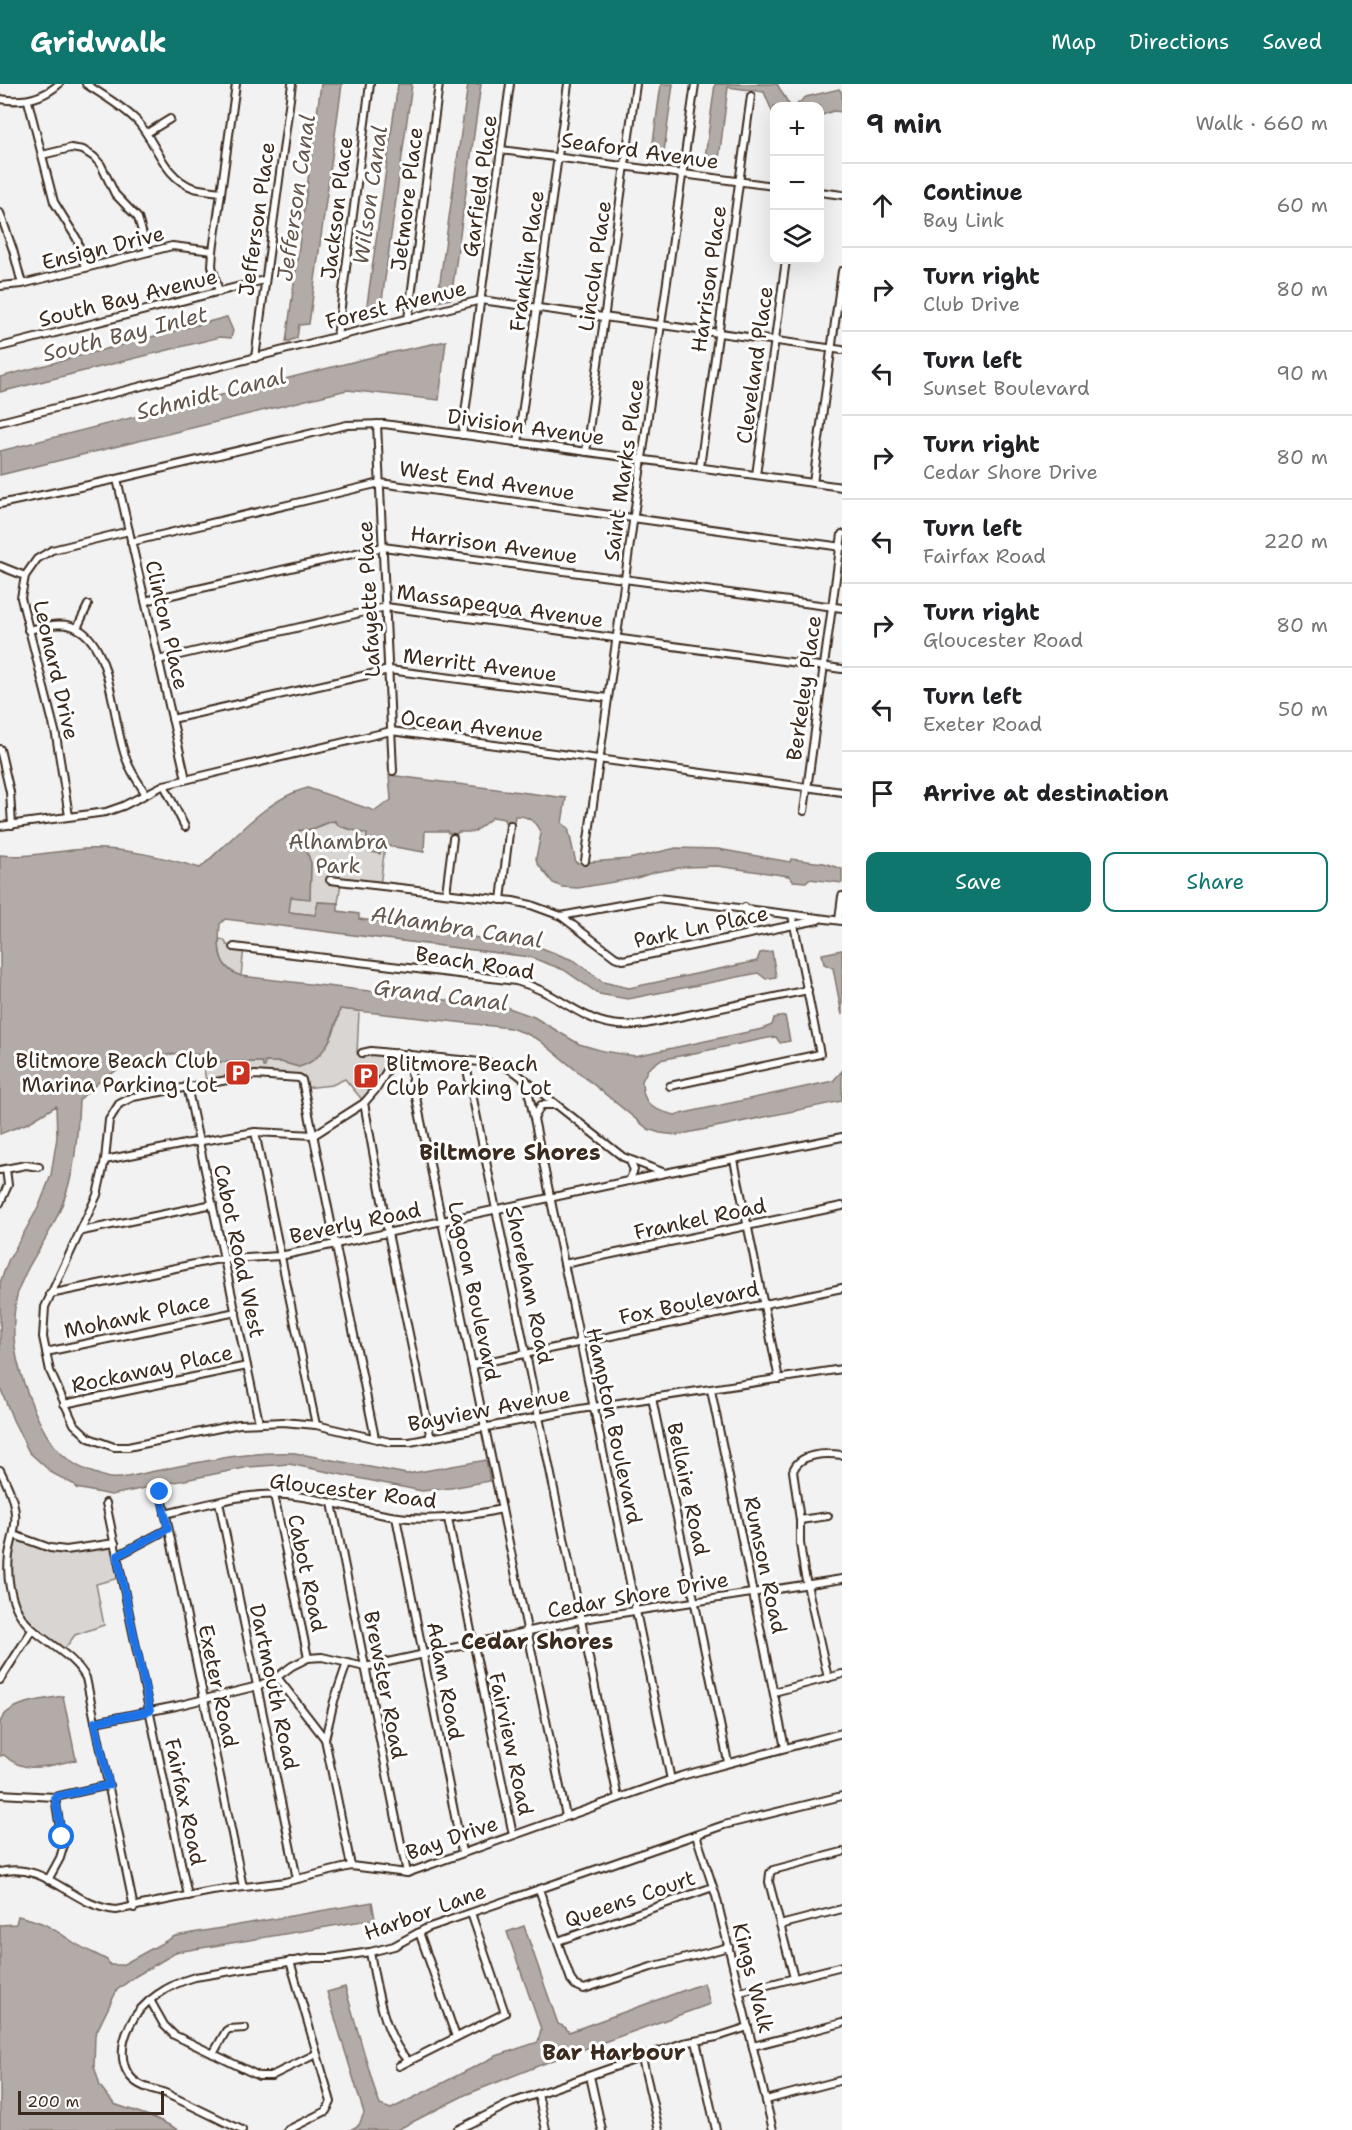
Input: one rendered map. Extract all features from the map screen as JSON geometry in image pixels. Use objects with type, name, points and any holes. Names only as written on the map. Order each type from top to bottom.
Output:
[{"type":"street","points":[[0,99],[28,101],[48,93],[59,84]]},
{"type":"street","points":[[87,84],[130,114],[147,133],[164,162],[178,179],[194,188],[221,192]]},
{"type":"street","points":[[219,292],[212,266],[213,251],[236,84]]},
{"type":"street","name":"Jefferson Place","points":[[255,358],[292,84]]},
{"type":"street","name":"Jackson Place","points":[[337,337],[370,84]]},
{"type":"street","name":"Jetmore Place","points":[[408,319],[439,84]]},
{"type":"street","name":"Garfield Place","points":[[462,435],[510,84]]},
{"type":"street","name":"Franklin Place","points":[[518,443],[568,84]]},
{"type":"street","name":"Lincoln Place","points":[[586,452],[636,84]]},
{"type":"street","name":"Saint Marks Place","points":[[585,861],[695,84]]},
{"type":"street","name":"Harrison Place","points":[[700,467],[751,96]]},
{"type":"street","points":[[28,101],[54,202],[77,239],[85,268]]},
{"type":"street","points":[[147,133],[170,119]]},
{"type":"street","points":[[42,155],[71,148],[83,150],[94,157],[101,165],[115,194],[138,218],[148,252]]},
{"type":"street","name":"Seaford Avenue","points":[[501,150],[770,185]]},
{"type":"street","points":[[824,193],[842,195]]},
{"type":"street","points":[[0,213],[22,284]]},
{"type":"street","name":"Ensign Drive","points":[[0,286],[22,284],[172,246],[213,251]]},
{"type":"street","name":"Cleveland Place","points":[[756,475],[785,264]]},
{"type":"street","points":[[813,483],[842,271]]},
{"type":"street","name":"South Bay Avenue","points":[[0,347],[264,280]]},
{"type":"street","name":"Forest Avenue","points":[[0,422],[481,300],[842,350]]},
{"type":"street","name":"Division Avenue","points":[[117,479],[347,425],[381,424],[842,487]]},
{"type":"street","name":"Lafayette Place","points":[[381,424],[380,483],[393,771]]},
{"type":"street","points":[[0,504],[117,479]]},
{"type":"street","name":"Clinton Place","points":[[117,479],[186,779]]},
{"type":"street","name":"West End Avenue","points":[[131,542],[380,483],[841,546]]},
{"type":"street","name":"Leonard Drive","points":[[69,816],[56,735],[21,598],[25,576],[37,559],[51,550],[129,531]]},
{"type":"street","name":"Berkeley Place","points":[[804,811],[842,534]]},
{"type":"street","name":"Harrison Avenue","points":[[145,601],[383,546],[842,608]]},
{"type":"street","points":[[0,566],[25,576]]},
{"type":"street","points":[[77,628],[88,605]]},
{"type":"street","name":"Massapequa Avenue","points":[[158,660],[386,607],[842,669]]},
{"type":"street","points":[[28,630],[57,624],[77,628],[91,639],[101,655],[126,760],[145,794]]},
{"type":"street","name":"Merritt Avenue","points":[[172,719],[388,670],[608,698]]},
{"type":"street","name":"Ocean Avenue","points":[[0,826],[114,810],[164,785],[392,731],[842,792]]},
{"type":"street","points":[[0,749],[10,792],[12,825]]},
{"type":"street","points":[[164,785],[185,827]]},
{"type":"street","points":[[501,900],[510,825]]},
{"type":"street","points":[[446,893],[453,838]]},
{"type":"street","points":[[330,880],[501,900],[531,905],[561,916],[658,898],[745,907],[841,921],[842,897]]},
{"type":"street","points":[[745,907],[750,934]]},
{"type":"street","points":[[670,1086],[820,1054],[792,915]]},
{"type":"street","name":"Park Ln Place","points":[[561,916],[615,957],[623,960],[824,918]]},
{"type":"street","name":"Beach Road","points":[[234,947],[516,981],[550,994],[589,1019],[620,1026],[645,1024],[808,990]]},
{"type":"street","points":[[362,1053],[372,1051],[407,1054],[504,1066],[526,1080],[630,1160],[665,1173]]},
{"type":"street","points":[[105,1160],[255,1132],[314,1135],[364,1103],[377,1088],[396,1053]]},
{"type":"street","name":"Lagoon Boulevard","points":[[407,1054],[566,1816]]},
{"type":"street","name":"Shoreham Road","points":[[465,1060],[618,1798]]},
{"type":"street","name":"Bayview Avenue","points":[[314,1135],[302,1079],[255,1075],[133,1097],[119,1104],[109,1120],[105,1160],[97,1195],[82,1231],[50,1294],[43,1320],[43,1337],[50,1371],[72,1421],[81,1432],[97,1442],[114,1447],[128,1447],[228,1426],[259,1422],[290,1422],[402,1443],[594,1407],[842,1369]]},
{"type":"street","name":"Hampton Boulevard","points":[[526,1080],[671,1780]]},
{"type":"street","name":"Cabot Road West","points":[[187,1086],[259,1422]]},
{"type":"street","points":[[364,1103],[388,1233],[431,1439]]},
{"type":"street","points":[[534,1117],[541,1105],[556,1105]]},
{"type":"street","points":[[255,1132],[315,1425]]},
{"type":"street","points":[[314,1135],[375,1438]]},
{"type":"street","name":"Beverly Road","points":[[50,1294],[225,1259],[280,1256],[842,1137]]},
{"type":"street","points":[[629,1181],[634,1170],[630,1160]]},
{"type":"street","points":[[734,1160],[779,1379]]},
{"type":"street","points":[[0,1203],[8,1185],[3,1169],[26,1165],[39,1167]]},
{"type":"street","points":[[82,1231],[213,1204]]},
{"type":"street","name":"Frankel Road","points":[[564,1264],[842,1206]]},
{"type":"street","name":"Fox Boulevard","points":[[472,1365],[842,1288]]},
{"type":"street","name":"Mohawk Place","points":[[46,1352],[236,1312]]},
{"type":"street","name":"Rockaway Place","points":[[64,1404],[247,1366]]},
{"type":"street","name":"Rumson Road","points":[[711,1389],[786,1748]]},
{"type":"street","name":"Bellaire Road","points":[[652,1398],[728,1762]]},
{"type":"street","points":[[828,1678],[800,1543],[800,1520],[793,1471],[795,1464],[806,1458],[842,1455]]},
{"type":"street","points":[[0,1470],[16,1515],[9,1555],[9,1586],[16,1606],[32,1630],[70,1659],[83,1673],[134,1908]]},
{"type":"street","points":[[0,1494],[9,1490]]},
{"type":"street","name":"Exeter Road","points":[[160,1492],[243,1887]]},
{"type":"street","name":"Gloucester Road","points":[[165,1514],[245,1496],[274,1495],[304,1497],[420,1520],[448,1519],[502,1509]]},
{"type":"street","name":"Cabot Road","points":[[274,1495],[308,1658]]},
{"type":"street","name":"Dartmouth Road","points":[[219,1502],[297,1879]]},
{"type":"street","name":"Fairfax Road","points":[[106,1503],[188,1896]]},
{"type":"street","name":"Brewster Road","points":[[332,1503],[407,1873]]},
{"type":"street","points":[[800,1520],[828,1516]]},
{"type":"street","name":"Adam Road","points":[[396,1517],[462,1852]]},
{"type":"street","name":"Fairview Road","points":[[448,1519],[513,1835]]},
{"type":"street","points":[[117,1556],[168,1529]]},
{"type":"street","points":[[14,1535],[50,1548],[66,1550],[115,1543]]},
{"type":"street","name":"Cedar Shore Drive","points":[[308,1658],[322,1657],[365,1667],[581,1620],[842,1579]]},
{"type":"street","points":[[0,1680],[32,1630]]},
{"type":"street","points":[[95,1722],[258,1686],[308,1658]]},
{"type":"street","points":[[347,1663],[334,1701],[325,1739],[351,1866]]},
{"type":"street","points":[[774,1692],[842,1674]]},
{"type":"street","points":[[277,1677],[325,1739]]},
{"type":"street","name":"Bay Drive","points":[[0,1872],[27,1870],[102,1908],[116,1910],[212,1891],[297,1879],[351,1866],[407,1873],[671,1780],[728,1762],[842,1733]]},
{"type":"street","points":[[0,1794],[55,1797],[109,1785]]},
{"type":"street","name":"Harbor Lane","points":[[242,2130],[166,2093],[146,2087],[129,2074],[123,2063],[122,2043],[138,2010],[150,2000],[181,1982],[195,1977],[290,1961],[370,1952],[394,1946],[419,1932],[724,1825],[842,1796]]},
{"type":"street","points":[[48,1880],[63,1848],[55,1797]]},
{"type":"street","name":"Kings Walk","points":[[696,1835],[729,1947],[773,2130]]},
{"type":"street","points":[[794,1978],[769,1882],[770,1873],[773,1870],[842,1852]]},
{"type":"street","name":"Queens Court","points":[[558,1941],[713,1887]]},
{"type":"street","points":[[540,1889],[571,1980],[575,1985],[584,1989],[651,1967],[729,1947]]},
{"type":"street","points":[[780,1925],[842,1909]]},
{"type":"street","points":[[399,2066],[504,2014],[505,2009],[471,1913]]},
{"type":"street","points":[[419,1932],[456,2037]]},
{"type":"street","points":[[370,1952],[375,1979],[391,2033],[400,2052],[408,2061]]},
{"type":"street","points":[[288,2130],[326,2110],[330,2104],[290,1961]]},
{"type":"street","points":[[740,1992],[842,1966]]},
{"type":"street","points":[[150,2000],[170,2031],[250,2073],[266,2077],[316,2054]]},
{"type":"street","points":[[753,2046],[842,2023]]},
{"type":"street","points":[[457,2130],[499,2108],[538,2094],[683,2043],[717,2037],[748,2027]]},
{"type":"street","points":[[213,2054],[226,2031],[245,2028]]},
{"type":"street","points":[[696,2041],[716,2130]]},
{"type":"street","points":[[642,2058],[659,2130]]},
{"type":"street","points":[[590,2076],[603,2130]]},
{"type":"street","points":[[766,2100],[842,2080]]},
{"type":"street","points":[[538,2094],[546,2130]]},
{"type":"green space","name":"Alhambra Park","points":[[333,821],[339,826],[368,834],[385,845],[380,886],[341,882],[338,903],[318,902],[316,915],[289,912],[290,897],[310,898],[311,863],[299,830],[308,831]]},
{"type":"green space","points":[[219,939],[224,940],[227,945],[244,947],[241,976],[226,967],[223,962]]},
{"type":"green space","points":[[340,1009],[359,1011],[357,1054],[368,1052],[395,1054],[372,1093],[364,1102],[345,1079],[332,1085],[305,1088],[302,1078],[255,1074],[206,1082],[203,1062],[263,1062],[263,1066],[265,1062],[281,1062],[299,1067],[327,1044],[335,1030]]},
{"type":"green space","points":[[15,1538],[68,1553],[113,1547],[119,1578],[96,1584],[104,1625],[75,1635],[63,1651],[36,1631],[19,1608],[12,1585],[11,1562]]},
{"type":"shaded area","points":[[321,84],[342,84],[309,324],[299,325],[297,338],[286,342]]},
{"type":"shaded area","points":[[398,84],[412,84],[380,315],[365,319]]},
{"type":"shaded area","points":[[468,84],[481,84],[451,299],[437,302]]},
{"type":"shaded area","points":[[661,84],[673,84],[664,152],[652,150]]},
{"type":"shaded area","points":[[715,84],[777,84],[788,102],[770,102],[770,106],[764,92],[728,87],[719,159],[705,158]]},
{"type":"shaded area","points":[[839,89],[842,93],[842,112],[833,111],[824,114],[824,102],[800,102],[806,97]]},
{"type":"shaded area","points":[[227,317],[233,331],[231,338],[220,337],[0,392],[0,377]]},
{"type":"shaded area","points":[[446,341],[439,400],[347,390],[0,475],[0,451],[380,355]]},
{"type":"shaded area","points":[[389,775],[566,798],[562,823],[568,828],[576,863],[629,859],[676,848],[718,849],[790,862],[791,859],[824,863],[842,869],[842,883],[809,879],[806,882],[793,881],[789,876],[717,866],[685,867],[578,888],[562,887],[553,883],[537,863],[541,834],[534,822],[528,818],[515,816],[514,823],[505,823],[504,819],[493,817],[474,832],[458,832],[457,834],[447,831],[425,831],[424,852],[383,845],[380,854],[366,851],[367,834],[339,826],[335,821],[331,821],[310,829],[299,830],[311,863],[310,899],[291,897],[289,912],[315,915],[318,902],[338,903],[338,911],[359,914],[359,919],[448,928],[448,934],[534,945],[575,961],[603,982],[629,988],[757,961],[760,953],[772,951],[776,977],[766,979],[758,973],[628,999],[599,994],[564,970],[530,957],[225,919],[220,924],[220,955],[233,972],[241,976],[506,1007],[534,1017],[579,1044],[603,1051],[635,1056],[762,1029],[772,1025],[774,1018],[785,1016],[790,1041],[780,1043],[776,1037],[768,1038],[660,1060],[648,1069],[642,1081],[644,1096],[655,1109],[675,1115],[833,1081],[842,1071],[842,1101],[677,1135],[660,1133],[648,1129],[539,1040],[525,1033],[510,1028],[340,1009],[332,1036],[327,1044],[316,1058],[299,1067],[281,1062],[265,1062],[265,1067],[263,1067],[262,1062],[203,1062],[201,1055],[179,1053],[131,1061],[100,1081],[79,1100],[76,1148],[71,1178],[61,1208],[32,1260],[16,1300],[15,1350],[24,1385],[39,1422],[52,1444],[81,1468],[109,1478],[128,1477],[227,1457],[295,1453],[407,1474],[486,1460],[490,1481],[422,1491],[289,1464],[249,1467],[111,1495],[76,1488],[75,1485],[52,1473],[29,1452],[0,1387],[0,1283],[8,1261],[39,1206],[51,1175],[57,1137],[56,1106],[28,1123],[0,1134],[0,855],[32,855],[99,849],[128,851],[200,868],[264,810],[293,793],[308,788],[375,811],[391,800]]},
{"type":"shaded area","points":[[842,950],[842,1015],[833,968],[824,964],[822,954]]},
{"type":"shaded area","points":[[63,1696],[76,1760],[29,1767],[12,1761],[4,1755],[0,1756],[0,1723],[10,1710],[37,1700]]},
{"type":"shaded area","points":[[372,1902],[375,1919],[177,1952],[117,1990],[95,2035],[94,2066],[100,2086],[114,2104],[155,2118],[179,2130],[0,2130],[0,1925],[16,1924],[18,1916],[35,1921],[107,1960],[110,1965],[122,1965],[175,1936]]},
{"type":"shaded area","points":[[524,1926],[558,2024],[569,2032],[704,1983],[710,2004],[548,2062],[465,2095],[397,2130],[350,2130],[359,2125],[364,2113],[327,1992],[345,1987],[380,2105],[391,2109],[496,2056],[538,2042],[541,2029],[507,1932]]},
{"type":"place","name":"Blitmore Beach Club Marina Parking Lot","points":[[238,1073]]},
{"type":"place","name":"Blitmore Beach Club Parking Lot","points":[[366,1076]]},
{"type":"district","name":"Biltmore Shores","points":[[510,1152]]},
{"type":"district","name":"Cedar Shores","points":[[537,1641]]},
{"type":"district","name":"Bar Harbour","points":[[614,2052]]},
{"type":"route","points":[[62,1837],[55,1797],[109,1785],[95,1722],[150,1711],[117,1556],[168,1529],[160,1492]]},
{"type":"water label","name":"Wilson Canal","points":[[370,195]]},
{"type":"water label","name":"Jefferson Canal","points":[[296,198]]},
{"type":"water label","name":"South Bay Inlet","points":[[125,334]]},
{"type":"water label","name":"Schmidt Canal","points":[[211,394]]},
{"type":"water label","name":"Alhambra Canal","points":[[457,927]]},
{"type":"water label","name":"Grand Canal","points":[[441,995]]}]
